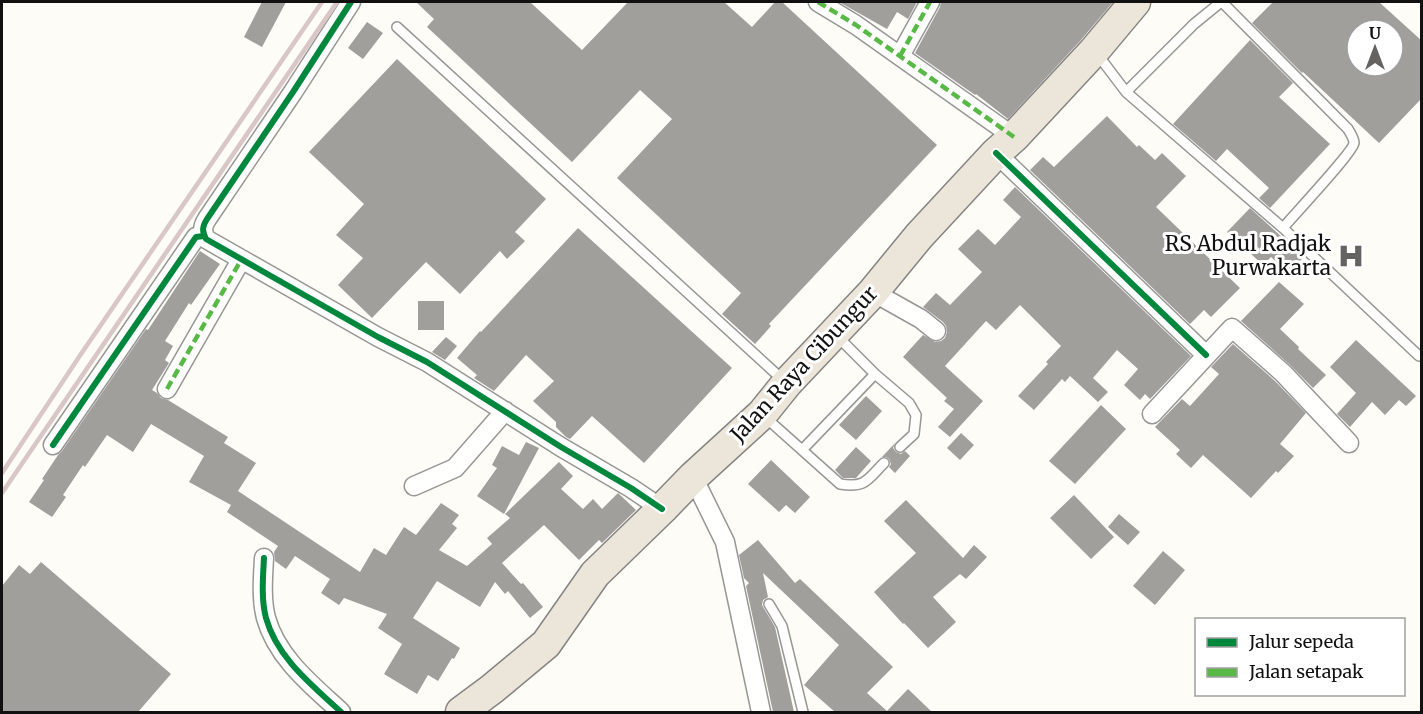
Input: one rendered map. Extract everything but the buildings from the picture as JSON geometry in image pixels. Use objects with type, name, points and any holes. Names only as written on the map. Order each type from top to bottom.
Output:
[{"type":"highway","name":"Jalan Raya Cibungur","points":[[461,712],[546,644],[595,574],[693,477],[762,414],[873,292],[919,236],[1094,51],[1135,2]]},
{"type":"street","points":[[351,2],[203,225],[204,237],[208,242],[427,362],[662,509]]},
{"type":"street","points":[[818,2],[900,56],[1005,145],[1206,355]]},
{"type":"street","points":[[900,56],[930,2]]},
{"type":"street","points":[[53,445],[196,237],[204,237]]},
{"type":"street","points":[[167,388],[241,260]]},
{"type":"street","points":[[873,292],[921,319],[936,331]]},
{"type":"street","points":[[1152,414],[1232,328],[1283,373],[1349,443]]},
{"type":"street","points":[[414,486],[455,468],[505,411]]},
{"type":"street","points":[[693,477],[725,542],[730,558],[738,609],[761,712]]},
{"type":"street","points":[[264,558],[265,617],[271,633],[283,654],[341,712]]},
{"type":"lane","points":[[1126,92],[1194,24],[1221,2],[1348,129],[1354,141],[1334,170],[1283,228]]},
{"type":"lane","points":[[397,27],[787,384]]},
{"type":"lane","points":[[1094,51],[1126,92],[1283,228],[1419,356]]},
{"type":"lane","points":[[834,333],[914,409],[916,414],[914,434],[900,447]]},
{"type":"lane","points":[[802,450],[875,374]]},
{"type":"lane","points":[[762,414],[840,484],[856,486],[865,482],[884,463]]},
{"type":"lane","points":[[769,604],[782,626],[803,712]]},
{"type":"railway","points":[[2,473],[322,2]]},
{"type":"railway","points":[[2,493],[337,2]]},
{"type":"marked path","points":[[818,2],[856,25],[1014,137]]},
{"type":"marked path","points":[[900,56],[930,2]]},
{"type":"marked path","points":[[167,389],[241,260]]},
{"type":"cycle path","points":[[351,2],[207,219],[203,229],[206,239],[378,337],[427,362],[662,509]]},
{"type":"cycle path","points":[[996,153],[1206,355]]},
{"type":"cycle path","points":[[53,445],[196,237],[204,236]]},
{"type":"cycle path","points":[[264,558],[263,603],[271,632],[278,646],[297,670],[341,712]]},
{"type":"place","name":"RS Abdul Radjak Purwakarta","points":[[1351,256]]}]
